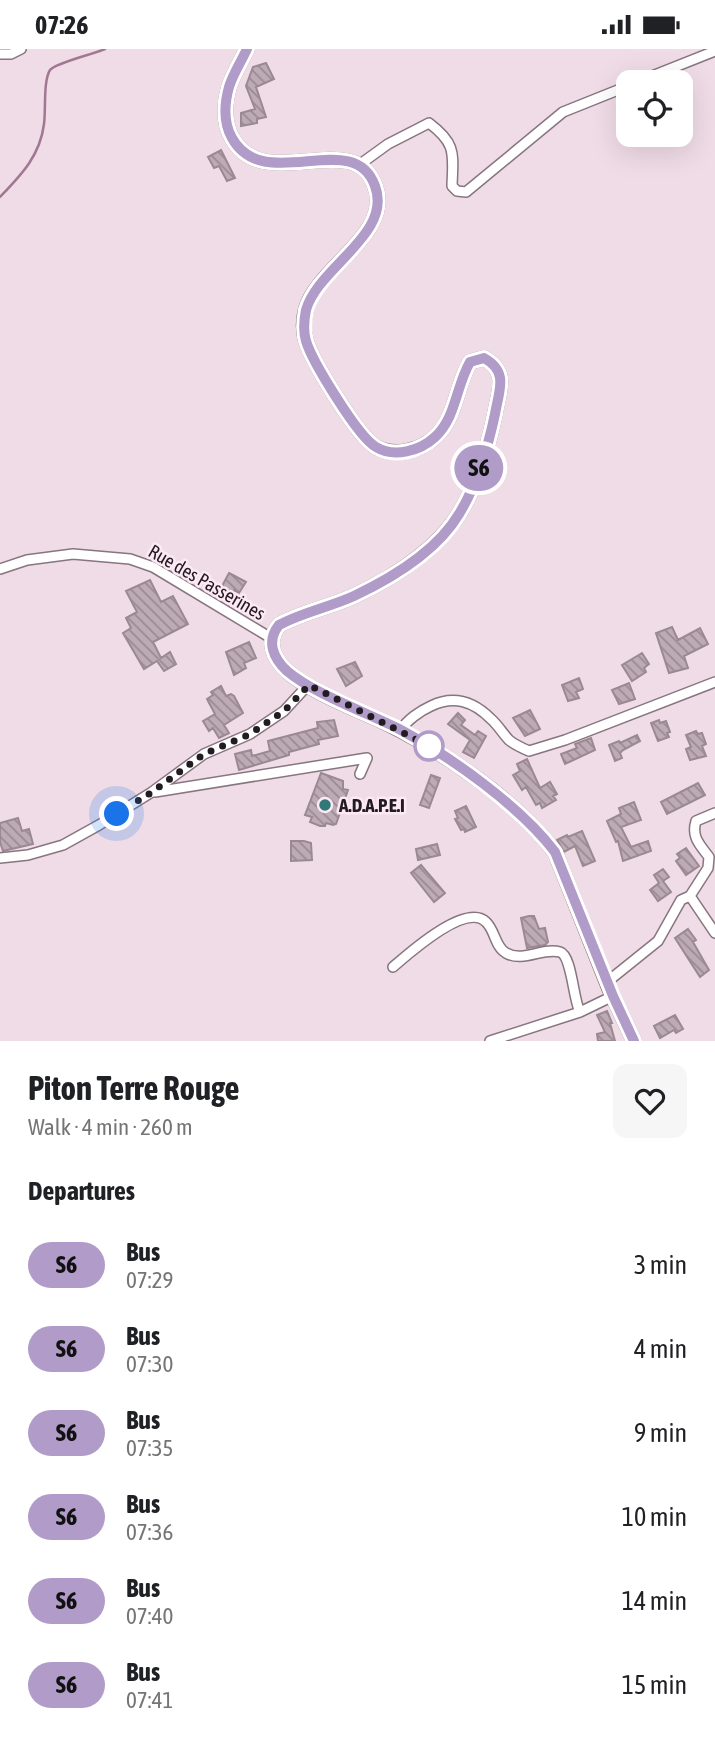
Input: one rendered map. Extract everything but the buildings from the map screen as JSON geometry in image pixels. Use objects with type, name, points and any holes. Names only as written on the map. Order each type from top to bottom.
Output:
[{"type":"main road","points":[[247,49],[230,84],[225,102],[225,116],[234,142],[245,154],[257,161],[272,164],[330,159],[359,165],[372,177],[377,190],[374,219],[364,237],[325,276],[314,291],[306,309],[304,324],[312,355],[356,427],[376,447],[409,452],[424,446],[444,427],[461,377],[470,362],[484,358],[494,364],[502,380],[485,451],[459,515],[445,533],[383,581],[353,597],[279,625],[271,639],[272,649],[287,671],[309,685],[401,730],[446,757],[519,813],[543,836],[555,852],[607,982],[634,1041]]},
{"type":"street","points":[[0,54],[11,54],[21,49]]},
{"type":"street","points":[[667,70],[715,51]]},
{"type":"street","points":[[359,165],[387,144],[429,123],[444,134],[453,152],[452,186],[457,191],[466,192],[563,112],[616,91]]},
{"type":"street","name":"Rue des Passerines","points":[[0,569],[27,560],[73,554],[130,559],[153,567],[271,639]]},
{"type":"street","points":[[401,730],[427,708],[446,699],[458,700],[490,717],[510,741],[529,751],[565,740],[715,682]]},
{"type":"street","points":[[0,858],[28,855],[63,845],[152,792],[204,754],[250,734],[284,711],[309,685]]},
{"type":"street","points":[[152,792],[367,758],[360,774]]},
{"type":"street","points":[[607,982],[658,941],[681,900],[690,896],[709,868],[709,857],[693,831],[696,821],[715,813]]},
{"type":"street","points":[[690,896],[715,933]]},
{"type":"street","points":[[393,967],[453,922],[481,919],[486,922],[502,950],[509,955],[516,957],[556,951],[566,956],[575,1001],[580,1012]]},
{"type":"street","points":[[489,1041],[580,1012],[613,996]]},
{"type":"waterway","points":[[0,197],[22,173],[38,146],[44,124],[50,70],[59,64],[105,49]]},
{"type":"bus line","name":"S6","points":[[247,49],[230,84],[225,102],[228,130],[245,154],[257,161],[272,164],[330,159],[349,162],[359,165],[372,177],[377,190],[374,219],[364,237],[325,276],[314,291],[306,309],[304,324],[312,355],[356,427],[376,447],[409,452],[424,446],[444,427],[461,377],[470,362],[484,358],[494,364],[502,380],[489,440],[469,494],[459,515],[445,533],[428,549],[383,581],[353,597],[279,625],[271,639],[272,649],[287,671],[309,685],[401,730],[439,752],[519,813],[543,836],[555,852],[622,1019],[634,1041]]},
{"type":"place","name":"A.D.A.P.E.I","points":[[325,805]]},
{"type":"route","points":[[117,814],[204,754],[250,734],[284,711],[309,685],[429,746]]}]
